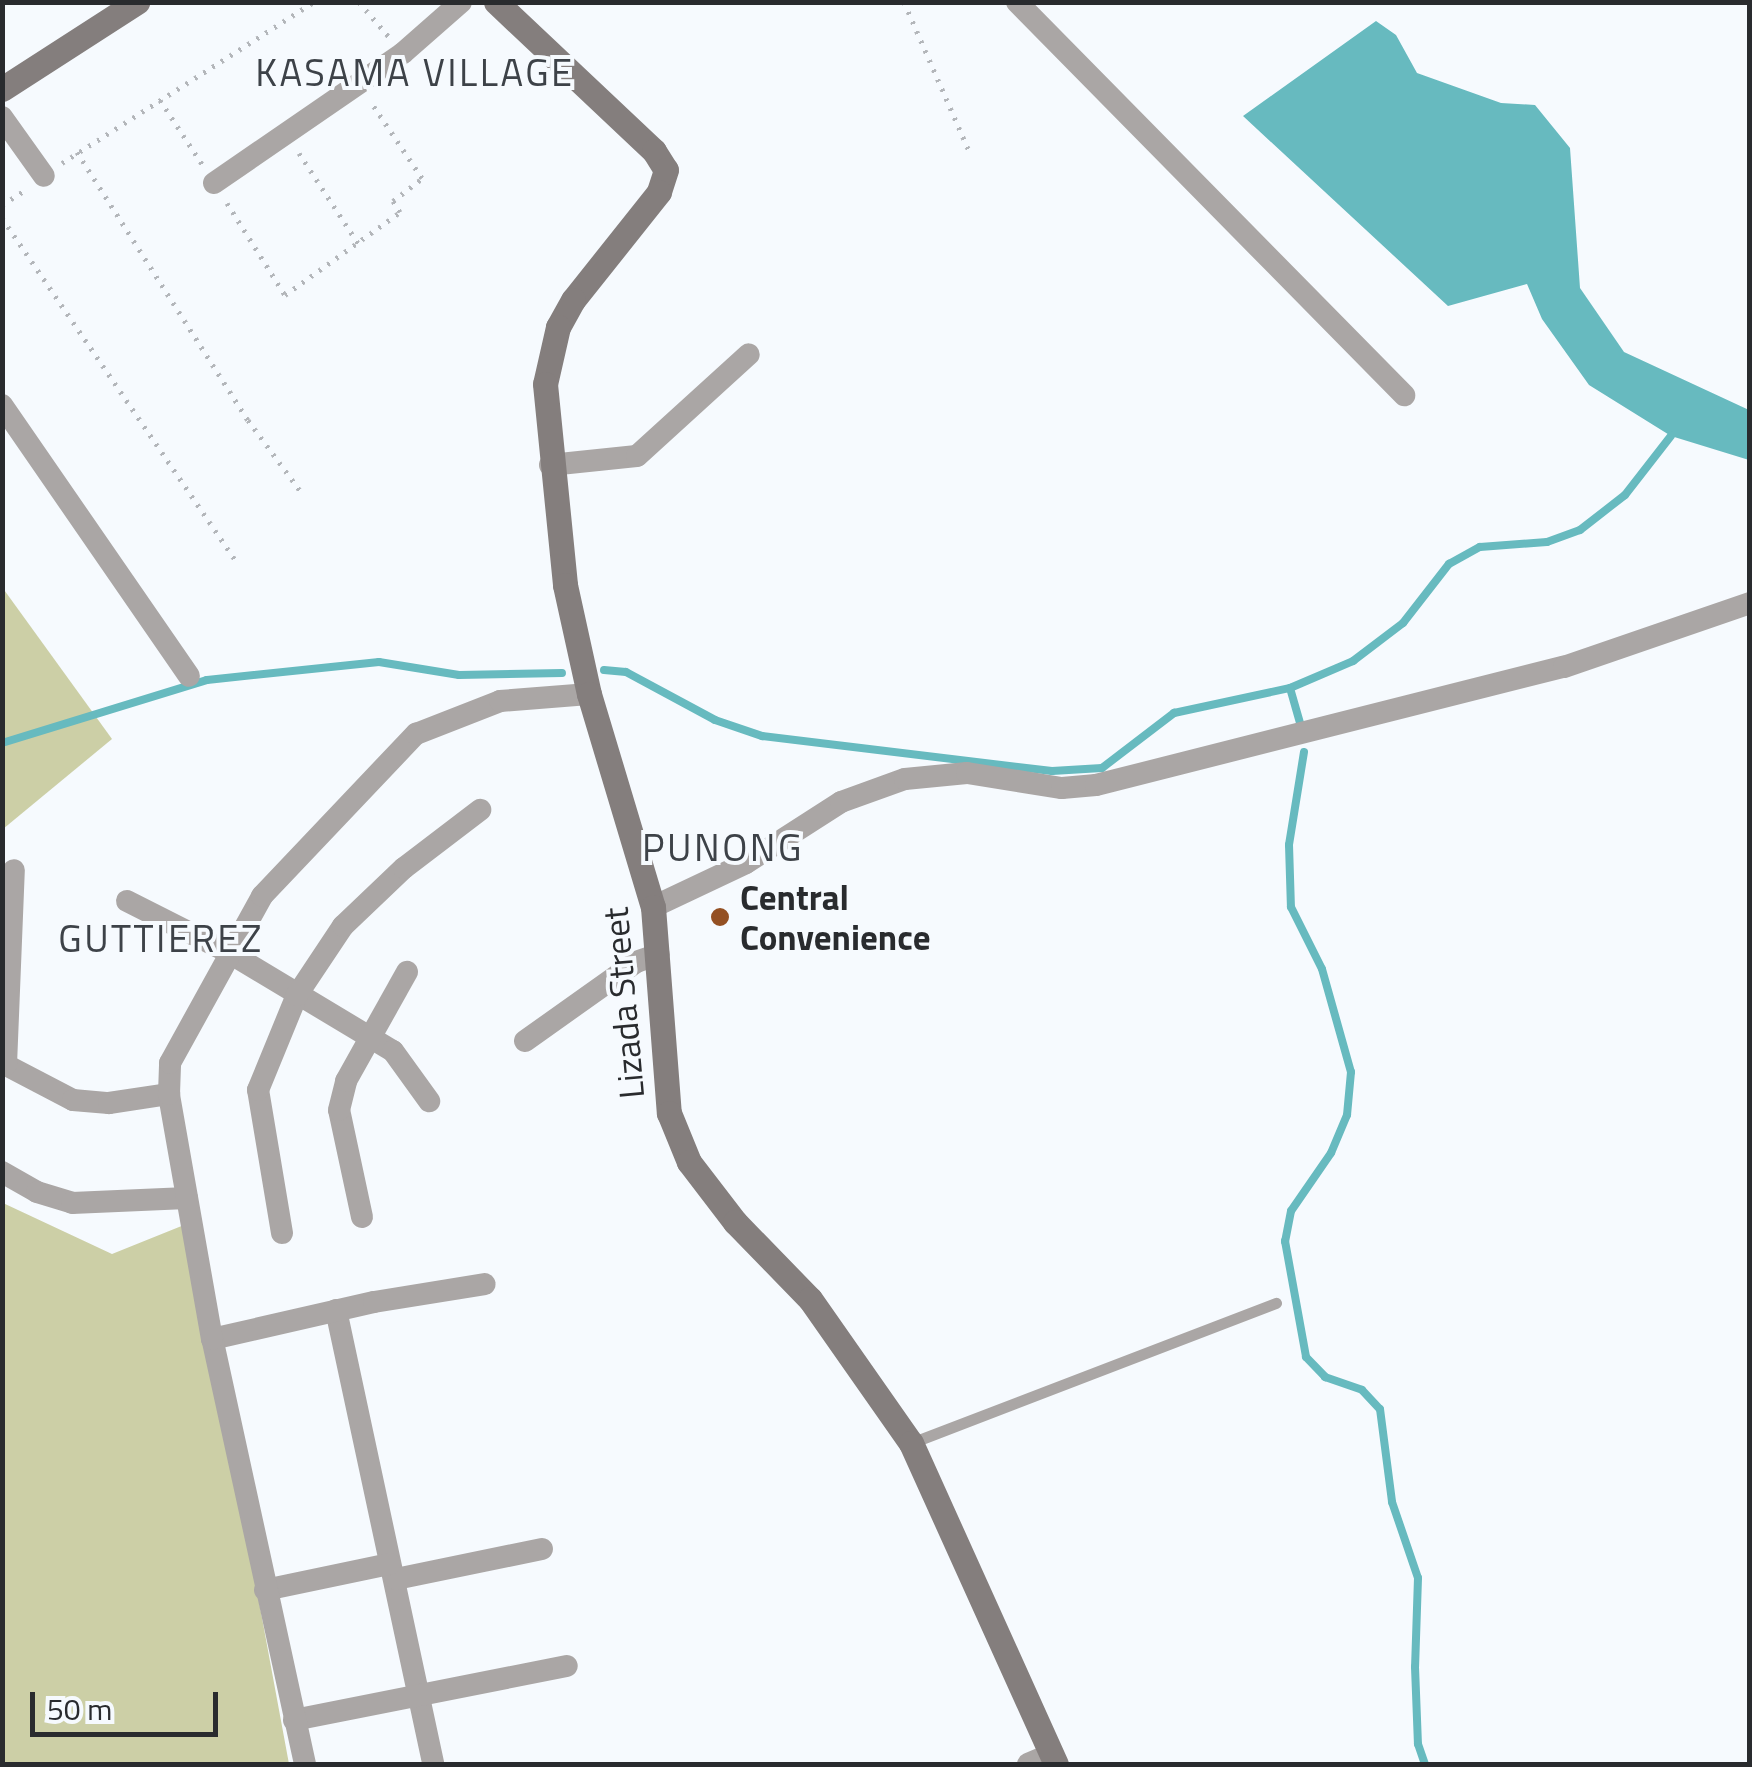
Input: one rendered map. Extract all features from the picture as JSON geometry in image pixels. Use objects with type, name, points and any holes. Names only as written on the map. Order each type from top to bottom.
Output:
[{"type":"street","points":[[2,89],[137,2]]},
{"type":"street","points":[[214,183],[403,53],[461,2]]},
{"type":"street","name":"Lizada Street","points":[[496,2],[654,151],[666,170],[660,192],[595,268],[558,327],[545,384],[550,465],[565,585],[589,694],[653,907],[668,1113],[689,1162],[735,1222],[810,1299],[911,1443],[1045,1761]]},
{"type":"street","points":[[1017,2],[1404,395]]},
{"type":"street","points":[[2,117],[44,176]]},
{"type":"street","points":[[550,465],[637,456],[749,354]]},
{"type":"street","points":[[2,404],[189,676]]},
{"type":"street","points":[[653,907],[746,863],[841,802],[905,779],[968,773],[1062,788],[1096,785],[1564,667],[1750,604]]},
{"type":"street","points":[[305,1764],[212,1338],[168,1094],[170,1063],[180,1038],[262,896],[416,734],[500,701],[589,694]]},
{"type":"street","points":[[282,1233],[258,1090],[297,995],[343,926],[404,868],[480,810]]},
{"type":"street","points":[[14,870],[4,1064],[73,1100],[110,1103],[168,1094]]},
{"type":"street","points":[[127,901],[228,952],[393,1051],[429,1101]]},
{"type":"street","points":[[525,1041],[636,962],[659,954]]},
{"type":"street","points":[[362,1217],[339,1110],[346,1081],[406,972]]},
{"type":"street","points":[[2,1172],[37,1192],[72,1203],[187,1198]]},
{"type":"street","points":[[212,1338],[336,1310],[486,1284]]},
{"type":"street","points":[[336,1310],[433,1764]]},
{"type":"street","points":[[265,1590],[542,1549]]},
{"type":"street","points":[[294,1720],[567,1666]]},
{"type":"lane","points":[[911,1443],[1276,1303]]},
{"type":"path","points":[[2,205],[77,152],[314,2]]},
{"type":"path","points":[[360,2],[403,53]]},
{"type":"path","points":[[904,2],[970,154]]},
{"type":"path","points":[[285,295],[400,212],[393,201],[422,178],[359,84]]},
{"type":"path","points":[[286,134],[358,243]]},
{"type":"path","points":[[77,152],[248,420],[304,496]]},
{"type":"path","points":[[2,218],[236,561]]},
{"type":"green space","points":[[2,587],[112,739],[3,829],[2,829]]},
{"type":"green space","points":[[3,1203],[112,1254],[189,1223],[289,1764],[3,1764]]},
{"type":"water","points":[[1376,21],[1396,35],[1417,73],[1501,103],[1535,105],[1570,148],[1580,288],[1624,352],[1749,410],[1749,460],[1671,436],[1589,385],[1542,319],[1527,284],[1448,306],[1243,116]]},
{"type":"waterway","points":[[604,670],[626,672],[715,720],[762,736],[1052,771],[1102,768],[1174,713],[1290,688],[1353,661],[1403,623],[1449,564],[1480,547],[1547,542],[1580,530],[1625,495],[1671,436]]},
{"type":"waterway","points":[[2,743],[207,680],[379,662],[459,675],[562,673]]},
{"type":"waterway","points":[[1290,688],[1300,723]]},
{"type":"waterway","points":[[1304,752],[1289,845],[1291,907],[1322,969],[1351,1072],[1347,1115],[1331,1153],[1291,1211],[1285,1241],[1306,1357],[1325,1377],[1362,1390],[1380,1409],[1392,1502],[1418,1578],[1415,1667],[1418,1744],[1425,1764]]},
{"type":"place","name":"Central Convenience","points":[[720,917]]},
{"type":"district","name":"KASAMA VILLAGE","points":[[415,73]]},
{"type":"district","name":"PUNONG","points":[[723,848]]},
{"type":"district","name":"GUTTIEREZ","points":[[161,939]]}]
